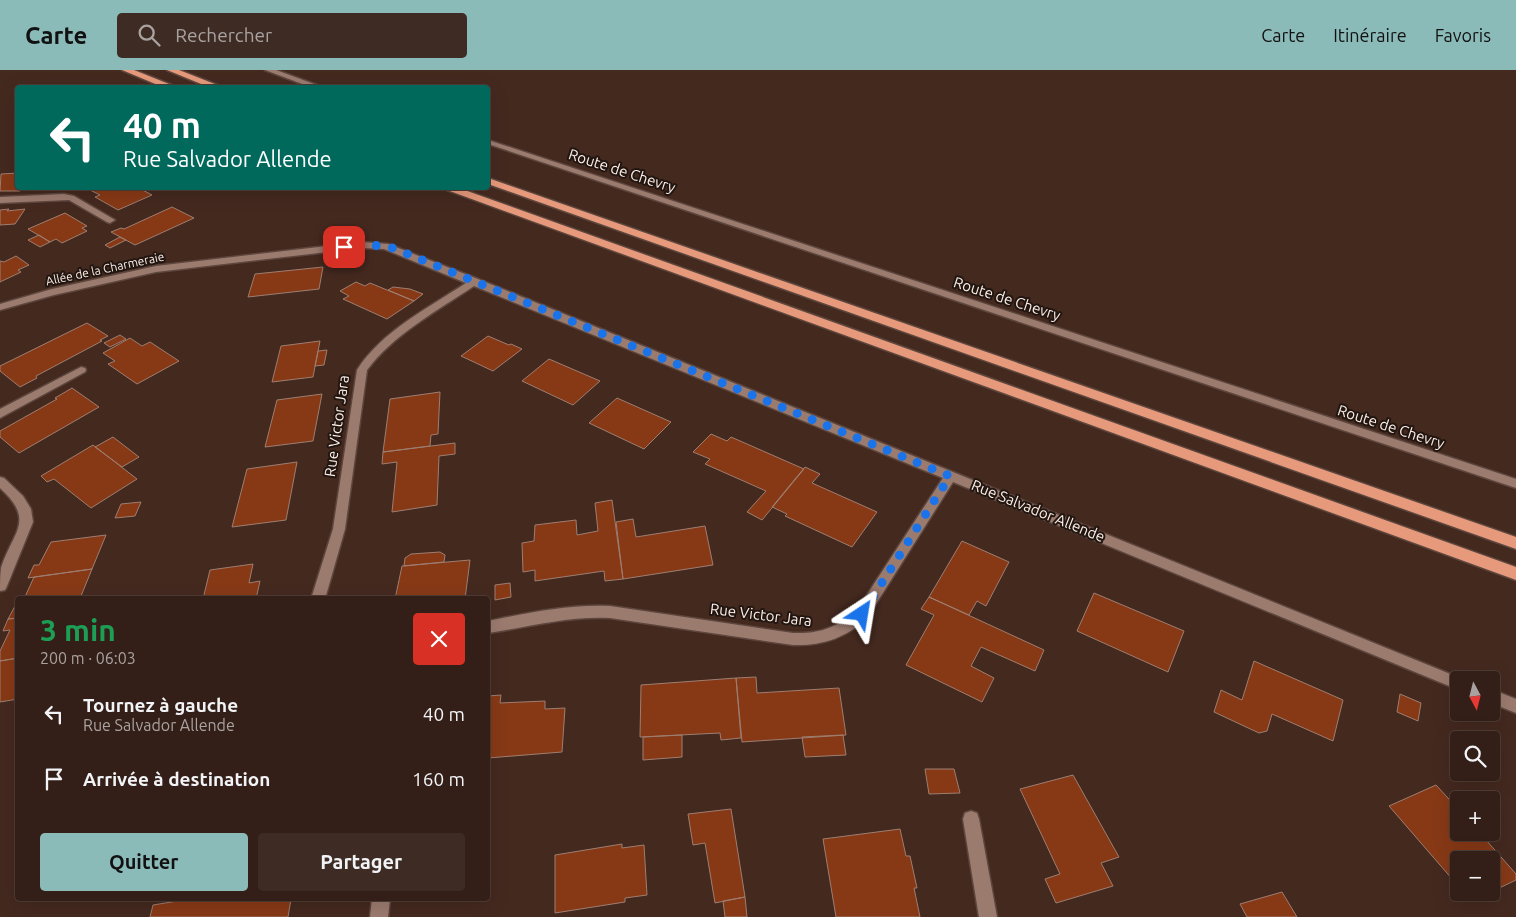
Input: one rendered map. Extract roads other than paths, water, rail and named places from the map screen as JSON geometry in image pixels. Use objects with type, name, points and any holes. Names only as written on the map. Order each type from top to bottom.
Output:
[{"type":"highway","points":[[126,70],[166,85]]},
{"type":"highway","points":[[171,70],[213,85]]},
{"type":"highway","points":[[490,182],[1516,543]]},
{"type":"highway","points":[[457,190],[1516,574]]},
{"type":"street","points":[[269,70],[313,85]]},
{"type":"street","name":"Route de Chevry","points":[[490,143],[1516,484]]},
{"type":"street","points":[[0,200],[71,198],[110,220]]},
{"type":"street","name":"Rue Salvador Allende","points":[[216,261],[362,245],[379,245],[393,248],[1450,678]]},
{"type":"street","name":"Allée de la Charmeraie","points":[[0,307],[119,276],[216,261]]},
{"type":"street","name":"Rue Victor Jara","points":[[319,596],[339,529],[362,370],[369,359],[389,341],[475,281]]},
{"type":"street","points":[[0,414],[81,370]]},
{"type":"street","name":"Rue Victor Jara","points":[[490,627],[538,617],[596,611],[660,618],[793,639],[807,640],[831,636],[845,629],[862,614],[950,476]]},
{"type":"street","points":[[0,481],[16,495],[27,512],[27,522],[0,586]]},
{"type":"street","points":[[1500,700],[1516,706]]},
{"type":"street","points":[[971,819],[988,917]]},
{"type":"street","points":[[379,917],[381,901]]}]
